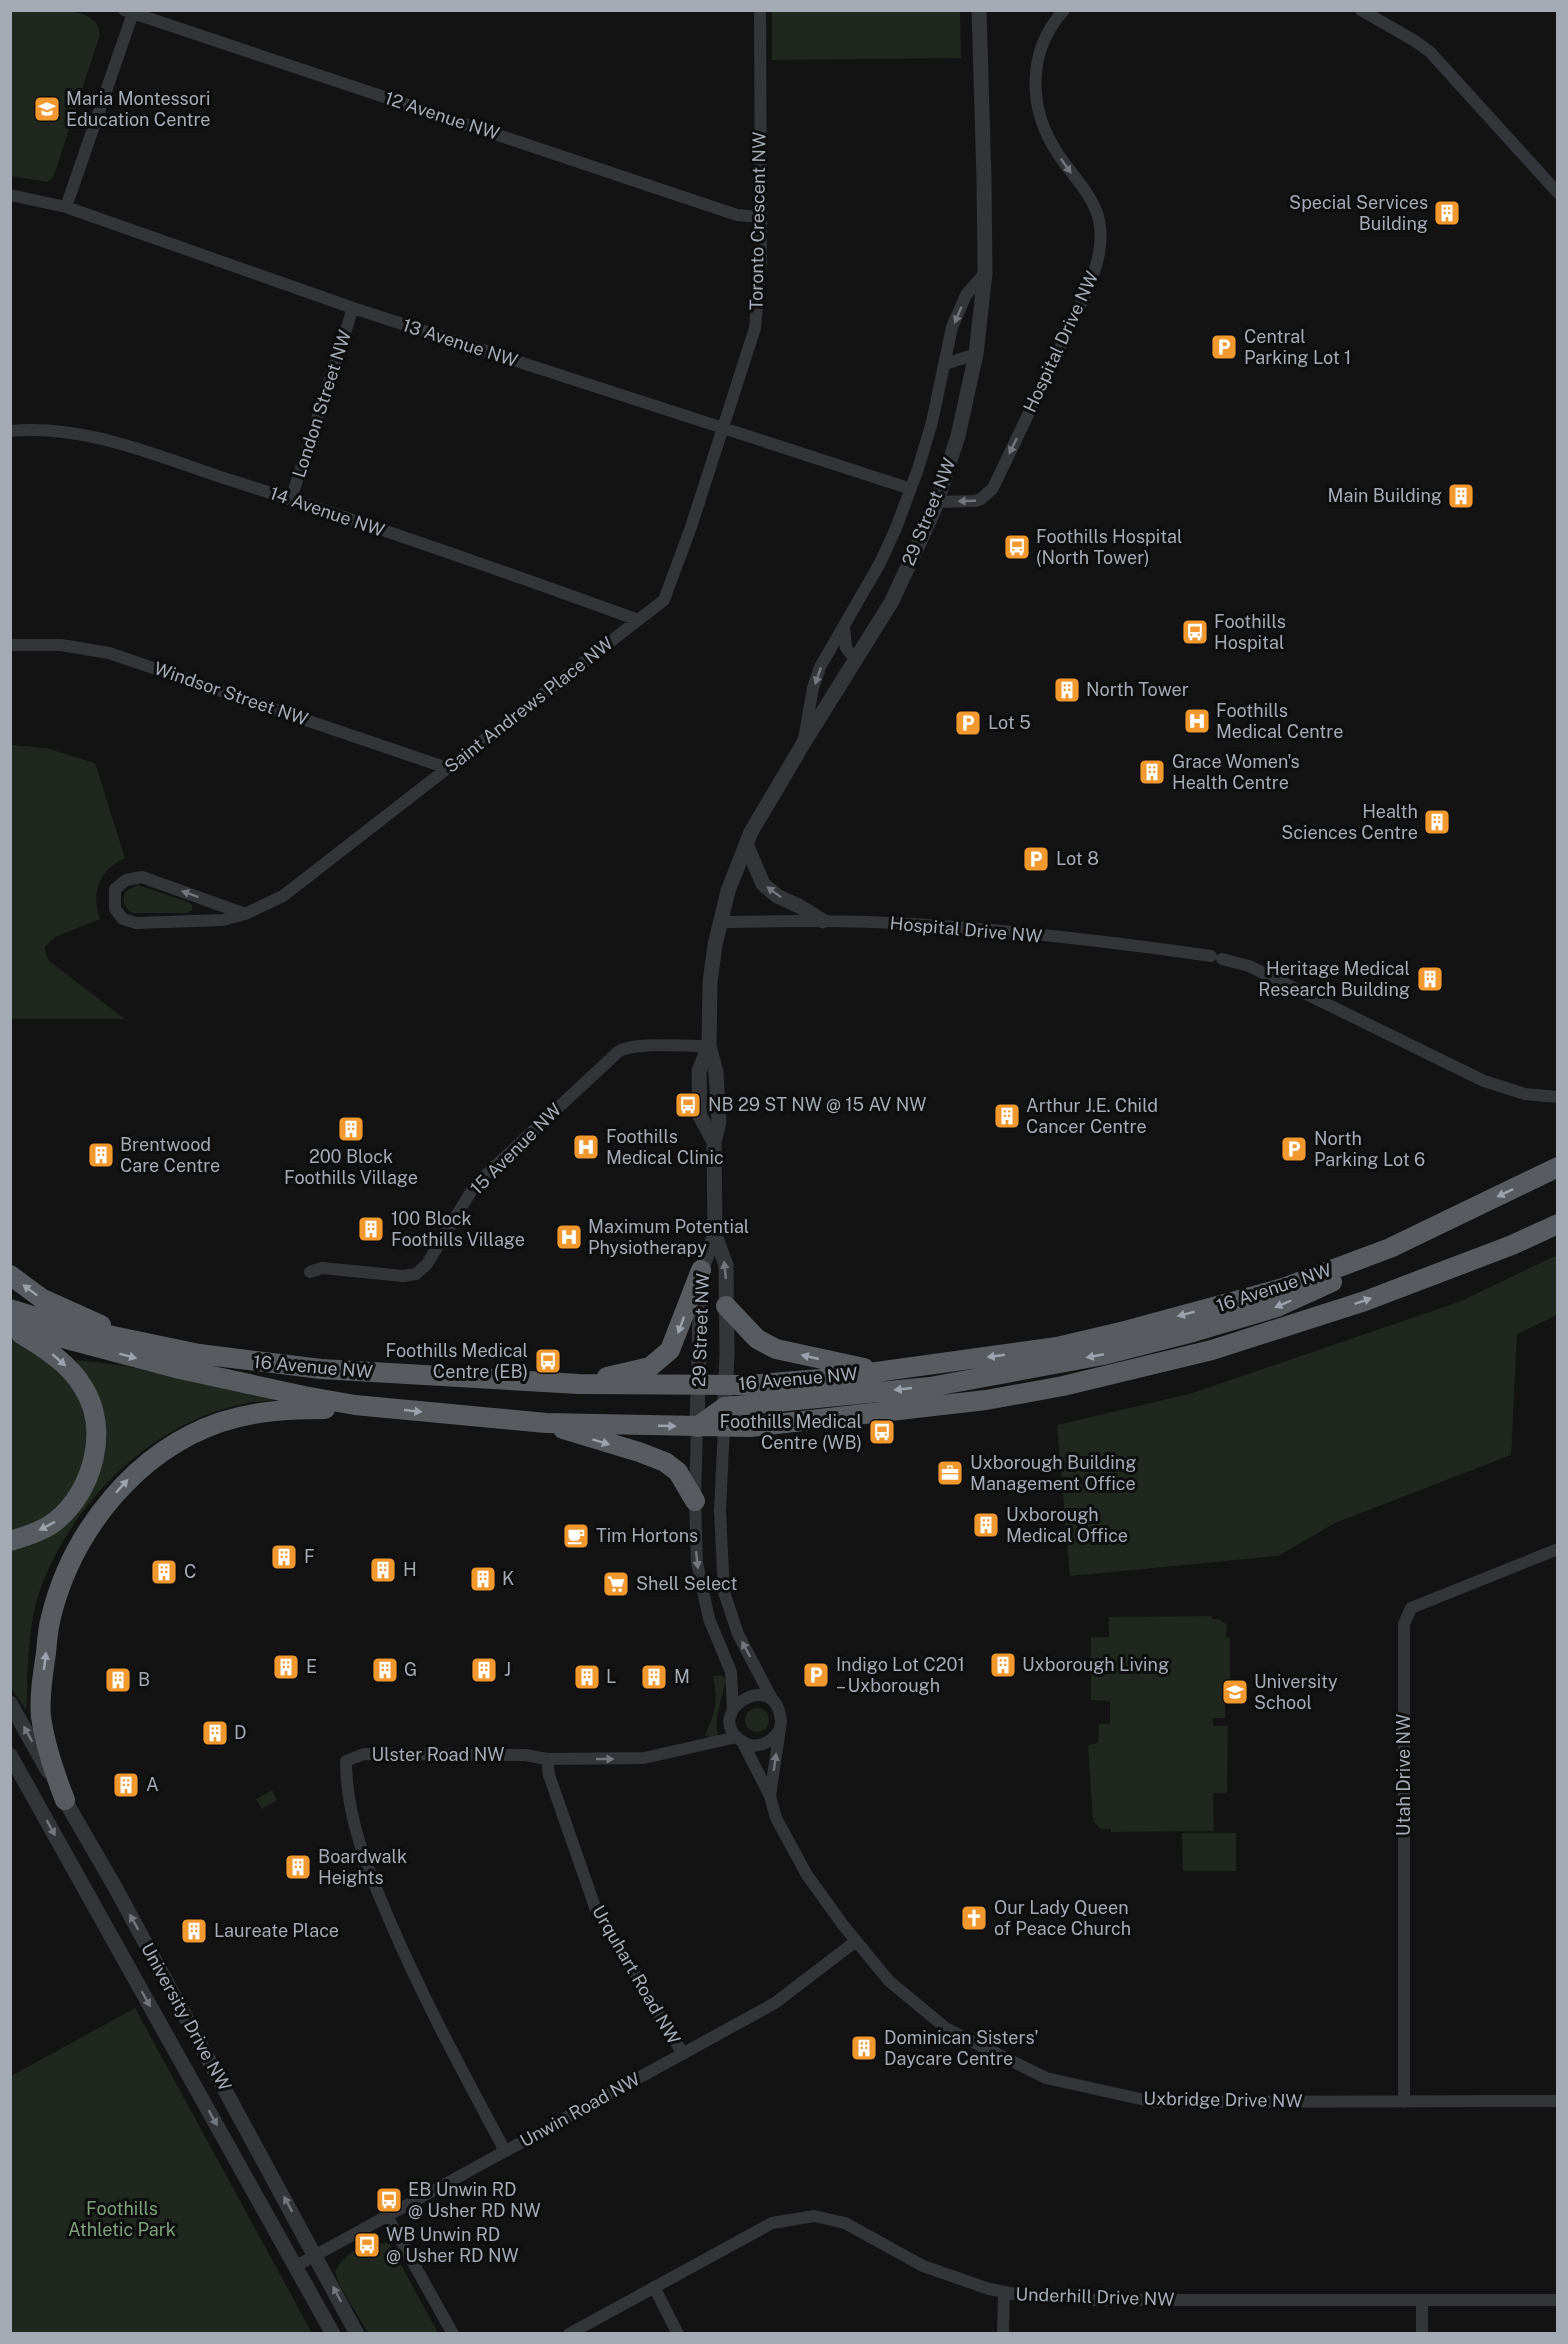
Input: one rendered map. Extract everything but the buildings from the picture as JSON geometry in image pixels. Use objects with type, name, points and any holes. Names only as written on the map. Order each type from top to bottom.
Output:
[{"type":"highway","name":"16 Avenue NW","points":[[10,1309],[65,1326],[140,1342],[228,1358],[310,1368],[579,1384],[726,1385],[833,1378],[1057,1347],[1283,1288],[1390,1248],[1557,1167]]},
{"type":"highway","name":"16 Avenue NW","points":[[10,1326],[180,1369],[355,1405],[546,1423],[750,1427],[986,1401],[1118,1374],[1212,1350],[1365,1300],[1512,1245],[1557,1224]]},
{"type":"highway","points":[[697,1427],[725,1407],[930,1387],[1103,1355],[1193,1332],[1277,1307],[1350,1274],[1390,1248]]},
{"type":"highway","points":[[579,1384],[650,1367],[662,1359],[677,1334],[701,1270]]},
{"type":"highway","points":[[10,1275],[40,1298],[140,1342]]},
{"type":"highway","points":[[726,1306],[757,1339],[776,1348],[860,1368],[909,1368]]},
{"type":"highway","points":[[10,1326],[51,1353],[66,1366],[89,1397],[95,1417],[94,1449],[90,1473],[82,1492],[55,1522],[32,1534],[10,1541]]},
{"type":"highway","points":[[64,1800],[49,1757],[41,1714],[44,1664],[51,1617],[60,1588],[78,1548],[96,1518],[125,1482],[139,1470],[168,1449],[203,1429],[262,1412],[326,1409],[355,1405]]},
{"type":"highway","points":[[546,1423],[665,1462],[678,1472],[695,1501]]},
{"type":"street","name":"Toronto Crescent NW","points":[[723,428],[754,328],[761,262],[760,10]]},
{"type":"street","name":"29 Street NW","points":[[724,1427],[726,1265],[715,1235],[714,1142],[700,1116],[699,1071],[709,1046],[710,982],[720,922],[736,867],[746,844],[803,744],[892,601],[937,502],[958,436],[976,354],[985,273],[979,10]]},
{"type":"street","name":"Hospital Drive NW","points":[[937,502],[975,501],[981,499],[993,488],[1089,287],[1099,258],[1101,243],[1099,219],[1090,199],[1057,152],[1038,112],[1035,87],[1036,62],[1046,36],[1064,10]]},
{"type":"street","points":[[1360,10],[1416,41],[1430,52],[1557,193]]},
{"type":"street","name":"12 Avenue NW","points":[[130,12],[736,215],[760,217]]},
{"type":"street","points":[[66,207],[130,12]]},
{"type":"street","name":"13 Avenue NW","points":[[10,195],[66,207],[353,308],[911,489]]},
{"type":"street","name":"29 Street NW","points":[[803,744],[813,688],[820,667],[880,563],[911,489],[932,422],[952,327],[966,295],[985,273]]},
{"type":"street","name":"London Street NW","points":[[291,499],[353,308]]},
{"type":"street","points":[[945,364],[976,354]]},
{"type":"street","name":"Saint Andrews Place NW","points":[[245,914],[142,878],[126,880],[115,889],[115,909],[123,918],[136,923],[223,920],[245,914],[283,896],[664,600],[691,527],[723,428]]},
{"type":"street","name":"14 Avenue NW","points":[[10,431],[44,430],[88,434],[291,499],[638,620]]},
{"type":"street","points":[[844,624],[846,648],[856,660]]},
{"type":"street","name":"Windsor Street NW","points":[[10,645],[61,645],[109,653],[447,768]]},
{"type":"street","points":[[746,844],[764,884],[777,896],[823,921]]},
{"type":"street","name":"Hospital Drive NW","points":[[720,922],[823,921],[912,924],[1023,933],[1216,957],[1249,966],[1484,1081],[1525,1094],[1557,1097]]},
{"type":"street","name":"15 Avenue NW","points":[[310,1272],[322,1268],[403,1276],[416,1274],[427,1264],[475,1185],[619,1051],[625,1048],[657,1046],[709,1046]]},
{"type":"street","name":"29 Street NW","points":[[697,1427],[701,1270],[715,1235]]},
{"type":"street","points":[[697,1427],[695,1501],[697,1563],[704,1599],[709,1619],[731,1672],[733,1710],[731,1724],[739,1739],[748,1744],[764,1744],[770,1741],[780,1729],[781,1714],[738,1634],[724,1592],[720,1511],[724,1427]]},
{"type":"street","name":"Utah Drive NW","points":[[1404,2102],[1404,1624],[1411,1608],[1557,1549]]},
{"type":"street","points":[[733,1710],[737,1703],[751,1695],[758,1695],[773,1701]]},
{"type":"street","name":"University Drive NW","points":[[10,1703],[115,1887],[357,2334]]},
{"type":"street","name":"Uxbridge Drive NW","points":[[770,1796],[780,1729]]},
{"type":"street","name":"Uxbridge Drive NW","points":[[739,1739],[770,1796],[776,1818],[807,1875],[889,1982],[947,2030],[1046,2078],[1154,2102],[1557,2101]]},
{"type":"street","name":"Ulster Road NW","points":[[505,2151],[432,2015],[376,1888],[353,1821],[346,1784],[346,1761],[364,1754],[525,1755],[547,1759],[644,1758],[739,1739]]},
{"type":"street","name":"University Drive NW","points":[[10,1755],[333,2334]]},
{"type":"street","name":"Urquhart Road NW","points":[[547,1759],[549,1775],[596,1910],[683,2054]]},
{"type":"street","name":"Unwin Road NW","points":[[296,2266],[775,2003],[856,1941]]},
{"type":"street","points":[[387,2216],[453,2334]]},
{"type":"street","name":"Underhill Drive NW","points":[[569,2334],[772,2223],[814,2216],[845,2223],[923,2266],[1004,2293],[1042,2298],[1557,2300]]},
{"type":"street","points":[[654,2287],[678,2334]]},
{"type":"street","points":[[1003,2334],[1004,2293]]},
{"type":"street","points":[[1422,2300],[1422,2334]]},
{"type":"green space","name":"Maria Montessori Education Centre","points":[[55,10],[79,13],[95,22],[99,30],[100,35],[53,178],[47,182],[11,176],[10,11]]},
{"type":"green space","points":[[772,11],[960,11],[961,58],[772,60]]},
{"type":"green space","points":[[11,745],[46,748],[95,763],[125,858],[108,869],[99,883],[96,900],[100,919],[55,937],[45,947],[49,961],[125,1019],[11,1019]]},
{"type":"green space","points":[[138,885],[188,902],[192,905],[192,910],[187,913],[133,913],[126,906],[124,898],[126,891]]},
{"type":"green space","points":[[1557,1255],[1557,1315],[1517,1334],[1511,1455],[1335,1523],[1278,1556],[1070,1576],[1057,1425],[1189,1394],[1459,1302]]},
{"type":"green space","points":[[11,1338],[28,1346],[72,1381],[87,1416],[86,1469],[50,1518],[11,1535]]},
{"type":"green space","points":[[76,1360],[121,1365],[278,1400],[238,1405],[200,1418],[164,1437],[131,1461],[101,1490],[76,1522],[55,1557],[39,1593],[30,1635],[26,1710],[11,1688],[10,1549],[73,1518],[82,1507],[97,1479],[80,1367]]},
{"type":"green space","points":[[1212,1616],[1212,1619],[1219,1619],[1227,1625],[1226,1637],[1230,1638],[1230,1701],[1225,1701],[1225,1718],[1213,1718],[1213,1726],[1228,1726],[1227,1793],[1213,1793],[1214,1831],[1111,1832],[1111,1829],[1101,1829],[1093,1821],[1088,1745],[1098,1743],[1099,1724],[1110,1724],[1110,1701],[1091,1700],[1091,1637],[1109,1637],[1109,1617]]},
{"type":"green space","points":[[722,1675],[725,1679],[717,1721],[718,1736],[710,1738],[705,1735],[715,1706],[713,1676]]},
{"type":"green space","points":[[757,1708],[765,1712],[769,1720],[765,1728],[757,1732],[749,1728],[745,1720],[749,1712]]},
{"type":"green space","points":[[272,1790],[277,1800],[262,1809],[256,1799]]},
{"type":"green space","points":[[1182,1833],[1236,1833],[1236,1871],[1183,1871]]},
{"type":"green space","name":"Foothills Athletic Park","points":[[135,2008],[312,2333],[11,2333],[11,2076]]},
{"type":"green space","points":[[377,2242],[384,2244],[386,2242],[391,2246],[438,2333],[368,2333],[339,2284],[335,2271],[353,2252]]},
{"type":"place","name":"Maria Montessori Education Centre","points":[[47,109]]},
{"type":"place","name":"Special Services Building","points":[[1447,213]]},
{"type":"place","name":"Central Parking Lot 1","points":[[1224,347]]},
{"type":"place","name":"Main Building","points":[[1461,496]]},
{"type":"place","name":"Foothills Hospital (North Tower)","points":[[1017,547]]},
{"type":"place","name":"Foothills Hospital","points":[[1195,632]]},
{"type":"place","name":"North Tower","points":[[1067,690]]},
{"type":"place","name":"Foothills Medical Centre","points":[[1197,721]]},
{"type":"place","name":"Lot 5","points":[[968,723]]},
{"type":"place","name":"Grace Women's Health Centre","points":[[1152,772]]},
{"type":"place","name":"Health Sciences Centre","points":[[1437,822]]},
{"type":"place","name":"Lot 8","points":[[1036,859]]},
{"type":"place","name":"Heritage Medical Research Building","points":[[1430,979]]},
{"type":"place","name":"NB 29 ST NW @ 15 AV NW","points":[[688,1105]]},
{"type":"place","name":"Arthur J.E. Child Cancer Centre","points":[[1007,1116]]},
{"type":"place","name":"200 Block Foothills Village","points":[[351,1129]]},
{"type":"place","name":"Foothills Medical Clinic","points":[[586,1147]]},
{"type":"place","name":"North Parking Lot 6","points":[[1294,1149]]},
{"type":"place","name":"Brentwood Care Centre","points":[[101,1155]]},
{"type":"place","name":"100 Block Foothills Village","points":[[371,1229]]},
{"type":"place","name":"Maximum Potential Physiotherapy","points":[[569,1237]]},
{"type":"place","name":"Foothills Medical Centre (EB)","points":[[548,1361]]},
{"type":"place","name":"Foothills Medical Centre (WB)","points":[[882,1432]]},
{"type":"place","name":"Uxborough Building Management Office","points":[[950,1473]]},
{"type":"place","name":"Uxborough Medical Office","points":[[986,1525]]},
{"type":"place","name":"Tim Hortons","points":[[576,1536]]},
{"type":"place","name":"F","points":[[284,1557]]},
{"type":"place","name":"H","points":[[383,1570]]},
{"type":"place","name":"C","points":[[164,1572]]},
{"type":"place","name":"K","points":[[483,1579]]},
{"type":"place","name":"Shell Select","points":[[616,1584]]},
{"type":"place","name":"Uxborough Living","points":[[1003,1665]]},
{"type":"place","name":"E","points":[[286,1667]]},
{"type":"place","name":"G","points":[[385,1670]]},
{"type":"place","name":"J","points":[[484,1670]]},
{"type":"place","name":"Indigo Lot C201 – Uxborough","points":[[816,1675]]},
{"type":"place","name":"L","points":[[587,1677]]},
{"type":"place","name":"M","points":[[654,1677]]},
{"type":"place","name":"B","points":[[118,1680]]},
{"type":"place","name":"University School","points":[[1235,1692]]},
{"type":"place","name":"D","points":[[215,1733]]},
{"type":"place","name":"A","points":[[126,1785]]},
{"type":"place","name":"Boardwalk Heights","points":[[298,1867]]},
{"type":"place","name":"Our Lady Queen of Peace Church","points":[[974,1918]]},
{"type":"place","name":"Laureate Place","points":[[194,1931]]},
{"type":"place","name":"Dominican Sisters' Daycare Centre","points":[[864,2048]]},
{"type":"place","name":"EB Unwin RD @ Usher RD NW","points":[[389,2200]]},
{"type":"place","name":"WB Unwin RD @ Usher RD NW","points":[[367,2245]]}]
